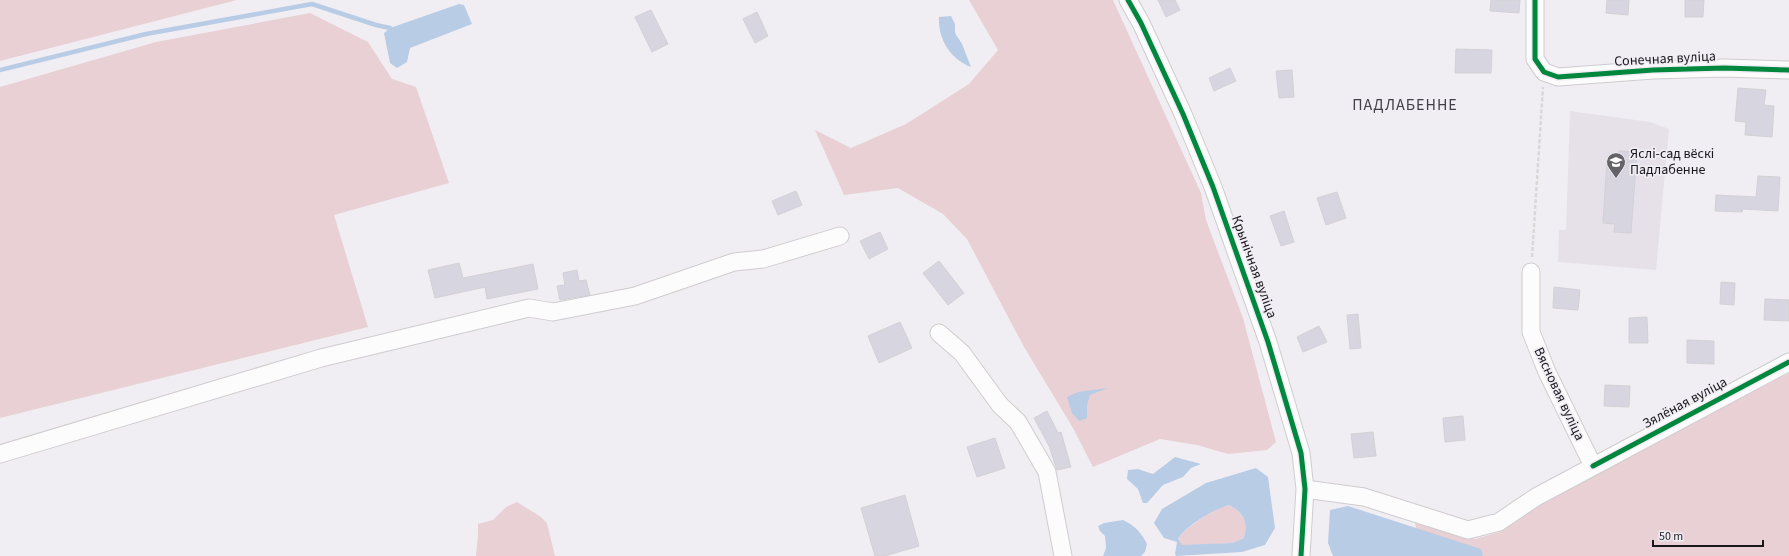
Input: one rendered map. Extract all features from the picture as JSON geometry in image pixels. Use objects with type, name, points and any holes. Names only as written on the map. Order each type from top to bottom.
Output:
[{"type":"street","name":"Крынічная вуліца","points":[[1128,0],[1141,23],[1183,114],[1215,195],[1268,342],[1289,408],[1301,453],[1305,489],[1301,556]]},
{"type":"street","points":[[1536,0],[1536,59],[1544,72]]},
{"type":"street","name":"Сонечная вуліца","points":[[1544,72],[1558,78],[1653,70],[1724,68],[1789,70]]},
{"type":"street","points":[[0,454],[321,358],[529,308],[553,312],[635,296],[734,262],[763,259],[840,236]]},
{"type":"street","name":"Вясновая вуліца","points":[[1531,272],[1531,332],[1547,372],[1593,466]]},
{"type":"street","points":[[939,333],[962,353],[1000,405],[1018,422],[1047,472],[1063,556]]},
{"type":"street","name":"Зялёная вуліца","points":[[1305,489],[1364,498],[1468,530],[1499,522],[1536,497],[1789,362]]},
{"type":"path","points":[[1531,272],[1544,72]]},
{"type":"shaded area","points":[[0,0],[237,0],[0,61]]},
{"type":"shaded area","points":[[969,0],[1113,0],[1201,193],[1206,220],[1243,318],[1276,442],[1267,450],[1228,454],[1197,445],[1160,439],[1093,467],[1073,428],[1024,347],[967,239],[943,214],[898,188],[844,195],[815,130],[851,148],[906,124],[969,84],[998,50]]},
{"type":"shaded area","points":[[310,13],[368,42],[392,79],[416,87],[449,183],[334,215],[368,327],[0,418],[0,87],[156,42]]},
{"type":"shaded area","name":"Яслі-сад вёскі Падлабенне","points":[[1570,111],[1650,122],[1669,129],[1656,270],[1558,262],[1559,230],[1566,230]]},
{"type":"shaded area","points":[[1789,373],[1789,556],[1454,556],[1418,536],[1415,523],[1475,539],[1500,532],[1561,490]]},
{"type":"shaded area","points":[[517,502],[541,517],[547,523],[555,556],[476,556],[478,524],[493,520],[506,507]]},
{"type":"shaded area","points":[[1229,505],[1238,511],[1244,518],[1244,538],[1232,543],[1182,546],[1178,539],[1188,528],[1208,514]]},
{"type":"water","points":[[459,4],[464,5],[472,24],[410,48],[407,62],[397,68],[390,63],[384,33],[390,28]]},
{"type":"water","points":[[951,16],[955,24],[955,33],[962,44],[971,67],[957,59],[951,53],[943,40],[939,25],[939,17]]},
{"type":"water","points":[[1108,388],[1090,395],[1087,405],[1087,418],[1079,421],[1072,413],[1067,397],[1078,392]]},
{"type":"water","points":[[1175,457],[1201,464],[1191,468],[1183,477],[1163,485],[1147,503],[1143,503],[1138,489],[1127,479],[1128,470],[1138,469],[1153,474]]},
{"type":"water","points":[[1256,468],[1268,477],[1275,528],[1265,545],[1242,552],[1176,556],[1177,542],[1164,538],[1154,523],[1162,509],[1206,483]],"holes":[[[1229,505],[1244,518],[1244,538],[1232,543],[1182,545],[1178,539],[1188,528],[1208,514]]]},
{"type":"water","points":[[1348,506],[1481,549],[1483,556],[1333,556],[1328,543],[1330,510]]},
{"type":"water","points":[[1123,520],[1134,527],[1142,536],[1147,544],[1145,552],[1141,556],[1103,556],[1106,548],[1105,536],[1100,531],[1098,526],[1104,523]]},
{"type":"building","points":[[1158,0],[1175,0],[1180,10],[1166,17]]},
{"type":"building","points":[[1491,0],[1520,0],[1519,13],[1490,11]]},
{"type":"building","points":[[1607,0],[1629,0],[1628,15],[1606,13]]},
{"type":"building","points":[[1685,0],[1704,0],[1703,17],[1685,17]]},
{"type":"building","points":[[651,10],[668,44],[652,52],[635,17]]},
{"type":"building","points":[[757,12],[768,36],[755,43],[743,19]]},
{"type":"building","points":[[1456,49],[1492,50],[1491,73],[1455,73]]},
{"type":"building","points":[[1230,68],[1236,81],[1214,91],[1209,78]]},
{"type":"building","points":[[1292,70],[1294,97],[1279,98],[1276,71]]},
{"type":"building","points":[[1738,88],[1766,90],[1764,105],[1774,106],[1772,137],[1745,135],[1746,122],[1735,121]]},
{"type":"building","points":[[1619,151],[1637,152],[1631,233],[1614,232],[1615,224],[1603,223],[1607,160],[1618,161]]},
{"type":"building","points":[[1758,176],[1780,177],[1778,211],[1743,209],[1742,212],[1715,211],[1716,195],[1756,197]]},
{"type":"building","points":[[796,191],[802,205],[778,215],[772,201]]},
{"type":"building","points":[[1337,192],[1346,218],[1326,225],[1317,198]]},
{"type":"building","points":[[1284,211],[1294,242],[1281,246],[1270,216]]},
{"type":"building","points":[[880,232],[888,249],[869,259],[860,241]]},
{"type":"building","points":[[939,261],[964,293],[948,305],[923,273]]},
{"type":"building","points":[[459,263],[463,278],[533,264],[538,289],[487,299],[485,287],[435,298],[428,270]]},
{"type":"building","points":[[577,270],[579,281],[586,280],[590,295],[560,300],[557,286],[565,285],[563,273]]},
{"type":"building","points":[[1721,282],[1735,283],[1734,305],[1720,304]]},
{"type":"building","points":[[1554,287],[1580,290],[1578,310],[1553,308]]},
{"type":"building","points":[[1765,299],[1789,300],[1789,321],[1764,320]]},
{"type":"building","points":[[1358,314],[1361,348],[1350,349],[1347,315]]},
{"type":"building","points":[[1647,317],[1648,343],[1629,343],[1629,318]]},
{"type":"building","points":[[900,322],[912,348],[879,363],[868,336]]},
{"type":"building","points":[[1319,326],[1327,342],[1303,352],[1297,337]]},
{"type":"building","points":[[1687,340],[1714,341],[1714,364],[1687,363]]},
{"type":"building","points":[[1605,385],[1630,386],[1629,407],[1604,406]]},
{"type":"building","points":[[1047,411],[1058,433],[1061,432],[1071,467],[1057,470],[1049,446],[1034,418]]},
{"type":"building","points":[[1463,416],[1465,440],[1445,442],[1443,418]]},
{"type":"building","points":[[1373,432],[1376,456],[1354,458],[1351,434]]},
{"type":"building","points":[[995,438],[1005,468],[977,477],[967,447]]},
{"type":"building","points":[[905,495],[919,546],[885,556],[875,556],[861,508]]},
{"type":"waterway","points":[[0,70],[146,34],[312,4],[376,25],[390,28]]},
{"type":"cycle path","points":[[1128,0],[1141,23],[1183,114],[1213,187],[1268,342],[1301,453],[1305,489],[1301,556]]},
{"type":"cycle path","points":[[1535,0],[1535,59],[1544,72],[1558,77],[1653,70],[1724,68],[1789,70]]},
{"type":"cycle path","points":[[1593,466],[1789,362]]},
{"type":"place","name":"Яслі-сад вёскі Падлабенне","points":[[1616,179]]},
{"type":"district","name":"ПАДЛАБЕННЕ","points":[[1405,105]]}]
